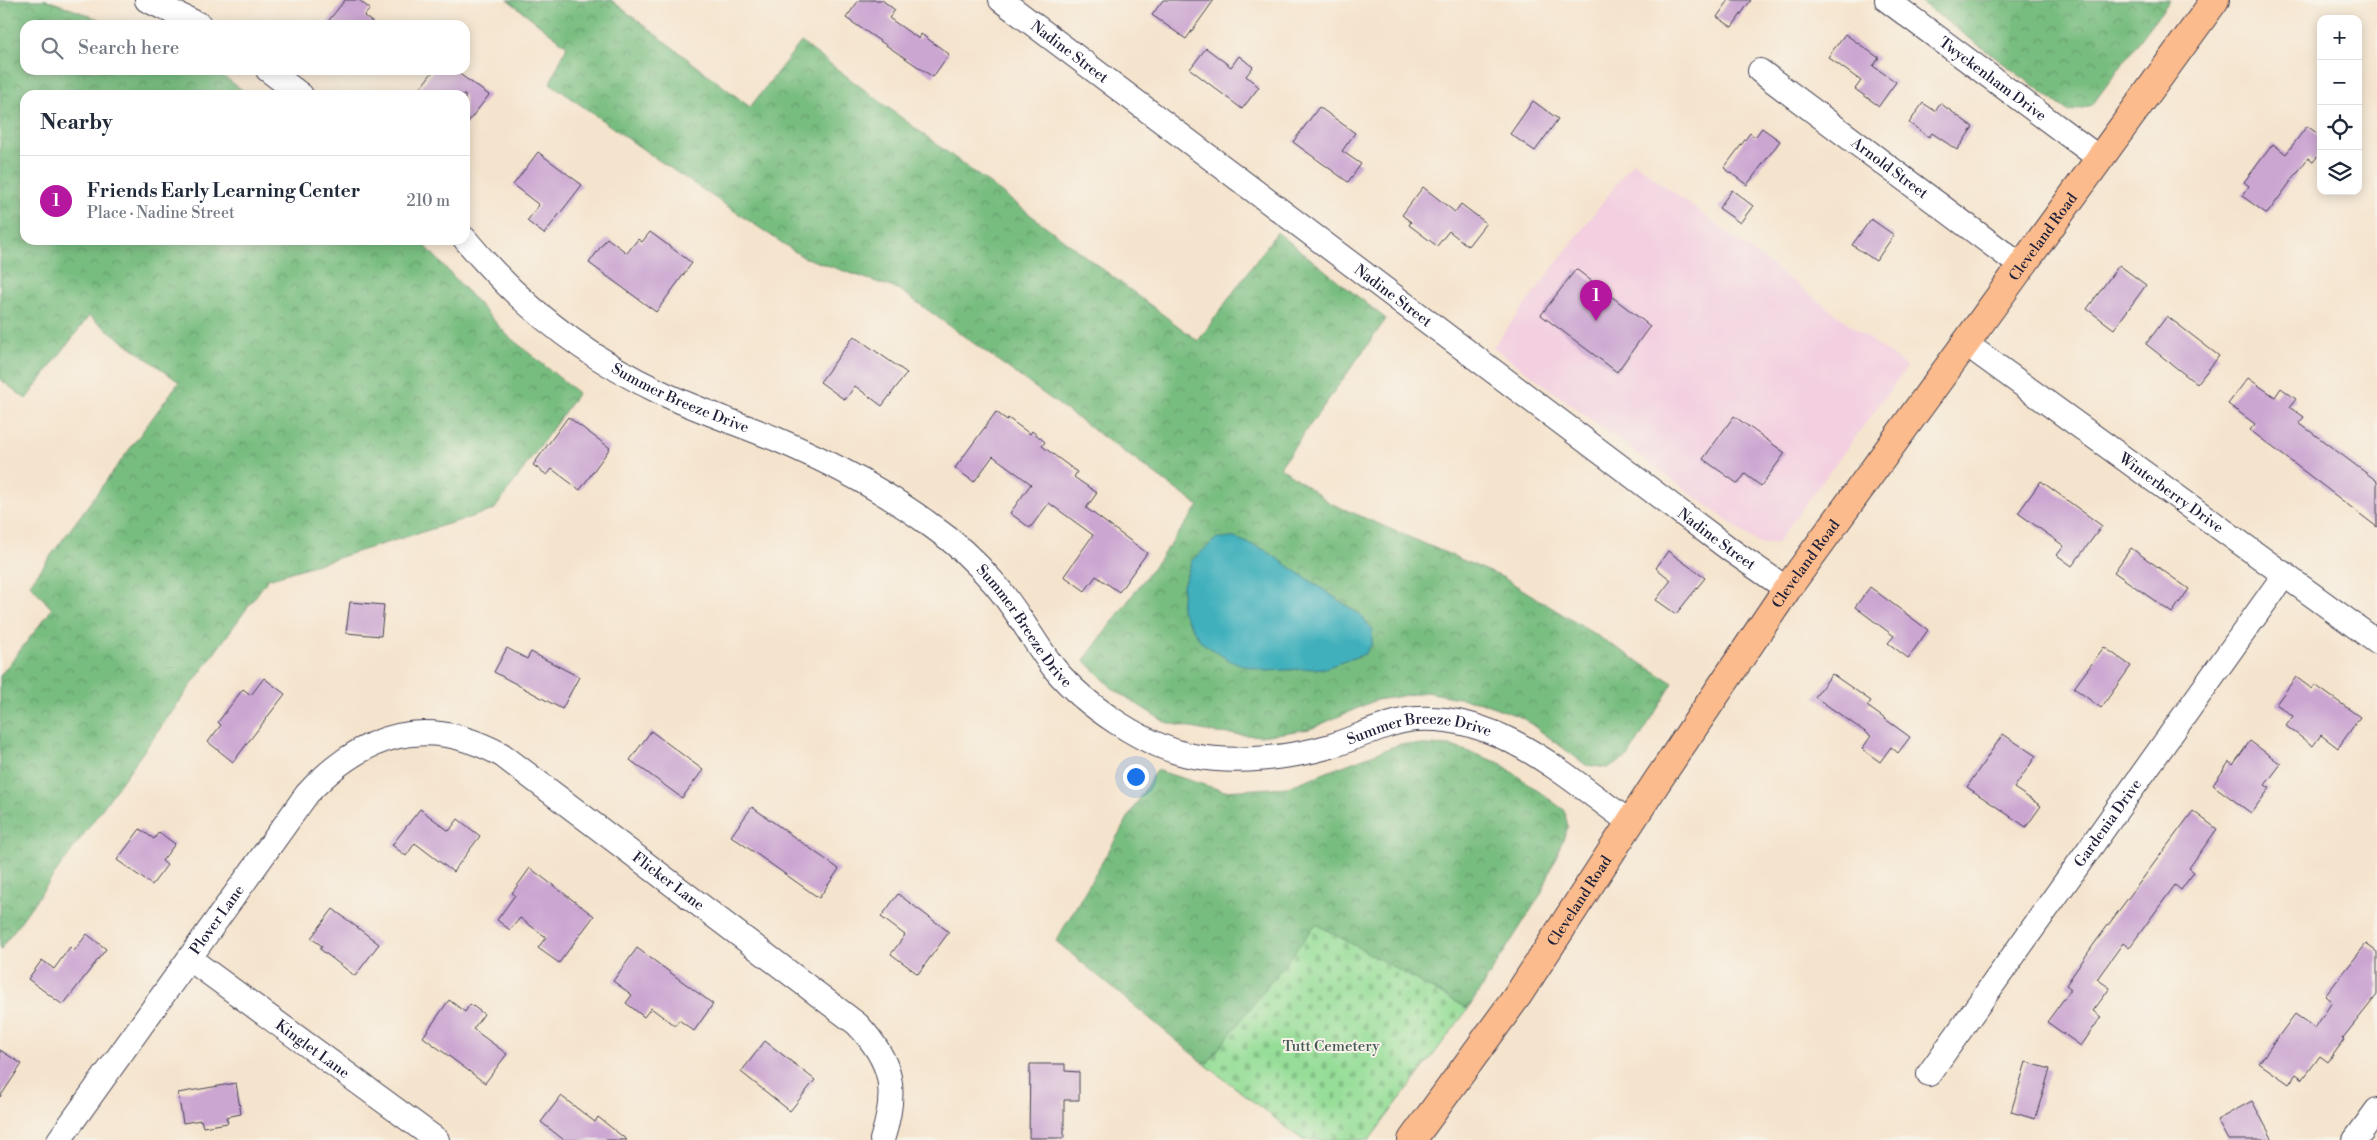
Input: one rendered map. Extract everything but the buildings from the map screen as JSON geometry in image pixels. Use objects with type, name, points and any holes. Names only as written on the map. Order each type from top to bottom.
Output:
[{"type":"main road","name":"Cleveland Road","points":[[1412,1140],[1518,995],[1787,589],[2215,0]]},
{"type":"street","points":[[147,0],[189,20]]},
{"type":"street","name":"Nadine Street","points":[[1001,0],[1732,551],[1787,589]]},
{"type":"street","name":"Twyckenham Drive","points":[[1887,0],[2100,158]]},
{"type":"street","name":"Arnold Street","points":[[1760,71],[2021,266]]},
{"type":"street","points":[[275,75],[294,90]]},
{"type":"street","name":"Summer Breeze Drive","points":[[470,245],[489,268],[524,302],[564,335],[610,365],[660,392],[780,441],[830,464],[889,497],[932,525],[965,551],[996,584],[1055,670],[1082,696],[1115,720],[1150,740],[1193,756],[1237,759],[1279,757],[1330,746],[1415,718],[1452,721],[1489,730],[1521,745],[1631,823]]},
{"type":"street","name":"Winterberry Drive","points":[[1965,343],[2286,574],[2377,642]]},
{"type":"street","name":"Gardenia Drive","points":[[1929,1074],[2286,574]]},
{"type":"street","name":"Flicker Lane","points":[[404,735],[442,734],[465,738],[502,755],[857,1024],[880,1050],[887,1068],[891,1088],[887,1123],[882,1140]]},
{"type":"street","name":"Plover Lane","points":[[59,1140],[307,794],[327,772],[346,758],[370,745],[404,735]]},
{"type":"street","name":"Kinglet Lane","points":[[190,959],[437,1140]]},
{"type":"street","points":[[2356,1140],[2377,1110]]},
{"type":"shaded area","points":[[1633,162],[1907,367],[1777,543],[1759,544],[1493,347]]},
{"type":"green space","points":[[0,0],[47,0],[101,20],[20,20],[20,75],[222,75],[242,90],[20,90],[20,245],[425,245],[508,336],[578,393],[494,510],[268,579],[0,950],[0,676],[52,609],[30,584],[179,382],[89,316],[26,399],[0,379]]},
{"type":"green space","points":[[508,0],[611,0],[750,107],[801,42],[1198,341],[1277,232],[1386,319],[1280,467],[1330,503],[1504,578],[1673,683],[1628,757],[1608,768],[1586,765],[1523,718],[1481,702],[1426,692],[1376,700],[1310,729],[1261,736],[1215,733],[1165,722],[1113,689],[1084,660],[1199,506],[900,290],[803,257],[651,155],[550,83],[567,46]],"holes":[[[1302,575],[1362,616],[1372,630]]]},
{"type":"green space","points":[[1918,0],[2170,0],[2092,105],[2069,112]]},
{"type":"green space","points":[[1400,744],[1452,746],[1500,763],[1564,810],[1568,827],[1541,894],[1468,1009],[1316,925],[1206,1065],[1056,941],[1156,770],[1224,791],[1288,787]]},
{"type":"green space","name":"Tutt Cemetery","points":[[1316,924],[1468,1009],[1369,1140],[1303,1140],[1206,1065]]},
{"type":"water","points":[[1217,538],[1235,538],[1265,550],[1362,616],[1372,630],[1372,644],[1365,654],[1325,668],[1266,671],[1232,662],[1201,642],[1181,610],[1183,585],[1192,560]]},
{"type":"place","name":"Friends Early Learning Center","points":[[1596,321]]}]
